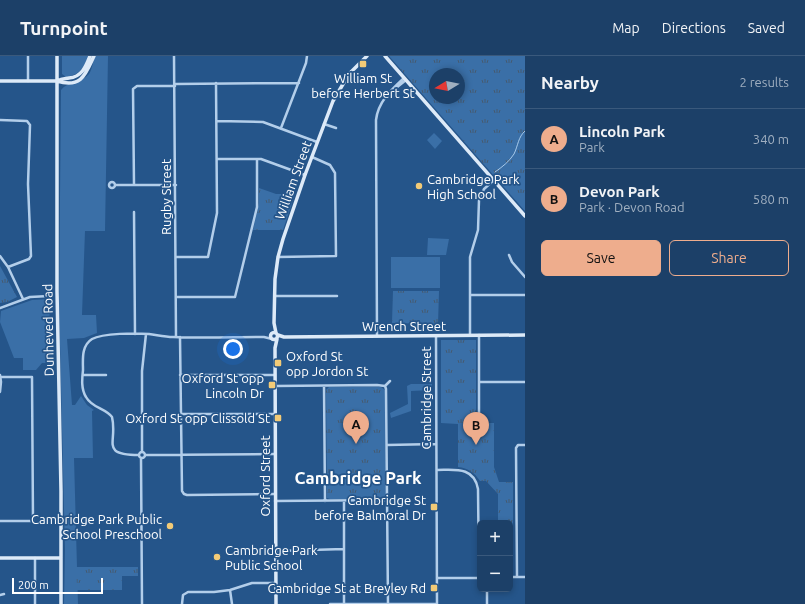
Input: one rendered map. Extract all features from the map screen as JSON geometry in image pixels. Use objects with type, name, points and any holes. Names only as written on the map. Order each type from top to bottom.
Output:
[{"type":"street","points":[[28,56],[28,82]]},
{"type":"street","name":"Dunheved Road","points":[[57,56],[57,291],[61,491],[61,604]]},
{"type":"street","points":[[57,82],[62,78],[71,78],[79,75],[85,69],[90,56]]},
{"type":"street","points":[[0,81],[68,83],[80,79],[88,71],[94,56]]},
{"type":"street","name":"Rugby Street","points":[[174,56],[176,297],[180,375],[181,488],[184,494],[276,494]]},
{"type":"street","points":[[281,128],[299,83],[307,56]]},
{"type":"street","name":"William Street","points":[[275,336],[274,296],[278,257],[305,175],[333,101],[355,67],[367,56]]},
{"type":"street","points":[[385,56],[525,216]]},
{"type":"street","points":[[376,336],[376,120],[381,104],[405,79]]},
{"type":"street","points":[[134,185],[133,89],[137,86],[299,83]]},
{"type":"street","points":[[176,258],[208,257],[217,217],[216,84]]},
{"type":"street","points":[[0,120],[26,121],[30,125],[28,184],[31,256],[29,259],[8,267]]},
{"type":"street","points":[[217,121],[262,121],[318,142]]},
{"type":"street","points":[[324,124],[336,128]]},
{"type":"street","points":[[278,257],[336,256],[335,173],[330,165],[312,157]]},
{"type":"street","points":[[217,159],[266,160],[305,175]]},
{"type":"street","points":[[176,297],[235,297],[257,207],[257,159]]},
{"type":"street","points":[[470,336],[470,257],[478,230],[478,204],[484,189],[494,180]]},
{"type":"street","points":[[115,185],[176,185]]},
{"type":"street","points":[[134,212],[135,334]]},
{"type":"street","points":[[509,255],[512,262],[525,277]]},
{"type":"street","points":[[0,256],[8,267],[23,299]]},
{"type":"street","points":[[470,295],[525,295]]},
{"type":"street","points":[[0,308],[34,296],[49,296]]},
{"type":"street","points":[[274,296],[338,296]]},
{"type":"street","points":[[141,458],[144,457],[142,371],[146,334]]},
{"type":"street","name":"Wrench Street","points":[[83,375],[84,350],[87,344],[92,340],[113,335],[146,334],[178,337],[525,335]]},
{"type":"street","name":"Oxford Street","points":[[275,336],[276,604]]},
{"type":"street","name":"Cambridge Street","points":[[436,336],[438,604]]},
{"type":"street","points":[[479,336],[479,422]]},
{"type":"street","points":[[106,375],[83,375],[83,388],[87,399],[93,405],[109,413],[112,417],[113,444],[115,450],[122,454],[139,455],[140,452],[181,454],[275,454]]},
{"type":"street","points":[[180,375],[275,375]]},
{"type":"street","points":[[0,392],[0,376],[32,377],[34,521],[0,521]]},
{"type":"street","points":[[385,386],[390,381]]},
{"type":"street","points":[[479,382],[525,382]]},
{"type":"street","points":[[275,386],[385,386]]},
{"type":"street","points":[[324,386],[325,501]]},
{"type":"street","points":[[385,386],[388,604]]},
{"type":"street","points":[[180,414],[275,414]]},
{"type":"street","points":[[387,445],[436,444]]},
{"type":"street","points":[[517,577],[516,448],[518,445],[525,445]]},
{"type":"street","points":[[139,455],[141,458],[142,604]]},
{"type":"street","points":[[437,470],[458,470],[465,472],[472,476],[477,483],[479,556]]},
{"type":"street","points":[[275,501],[387,500]]},
{"type":"street","points":[[344,501],[344,604]]},
{"type":"street","points":[[276,552],[344,549]]},
{"type":"street","points":[[0,558],[61,558]]},
{"type":"street","points":[[34,558],[35,604]]},
{"type":"street","points":[[513,577],[525,577]]},
{"type":"street","points":[[437,578],[477,578]]},
{"type":"street","points":[[182,604],[182,597],[186,592],[230,590],[252,583],[276,583]]},
{"type":"street","points":[[230,590],[232,604]]},
{"type":"street","points":[[487,592],[487,604]]},
{"type":"street","points":[[0,595],[4,594]]},
{"type":"street","points":[[330,604],[438,604]]},
{"type":"green space","points":[[62,56],[89,56],[85,64],[78,72],[66,77],[62,74]]},
{"type":"green space","points":[[95,56],[108,56],[105,231],[85,231],[82,315],[96,315],[97,333],[84,338],[67,339],[72,405],[75,405],[81,396],[87,405],[94,410],[92,411],[93,458],[74,458],[78,604],[64,604],[65,550],[59,303],[61,90],[67,85],[86,77],[89,74]]},
{"type":"green space","points":[[389,56],[525,56],[525,211],[431,104],[465,104],[465,68],[429,68],[429,102]]},
{"type":"green space","points":[[434,133],[442,141],[435,149],[427,140]]},
{"type":"green space","points":[[259,188],[276,194],[295,194],[283,230],[253,230],[259,203]]},
{"type":"green space","points":[[428,238],[449,239],[446,255],[427,255]]},
{"type":"green space","points":[[391,257],[440,257],[440,288],[391,288]]},
{"type":"green space","points":[[0,266],[17,297],[7,302],[0,303]]},
{"type":"green space","points":[[393,291],[439,291],[438,324],[392,323]]},
{"type":"green space","points":[[49,299],[51,363],[42,363],[36,370],[23,370],[23,358],[14,358],[0,322],[1,311],[32,300]]},
{"type":"green space","points":[[441,340],[476,340],[476,423],[494,423],[494,467],[499,482],[513,482],[513,520],[498,520],[498,494],[486,481],[480,481],[471,471],[458,467],[458,424],[441,423]]},
{"type":"green space","points":[[411,384],[432,384],[432,390],[411,391],[411,411],[391,418],[390,413],[408,404],[407,386]]},
{"type":"green space","points":[[329,387],[381,387],[385,390],[386,497],[384,499],[327,498],[326,390]]},
{"type":"green space","points":[[76,567],[138,567],[138,576],[122,576],[122,590],[77,590]]},
{"type":"waterway","points":[[495,172],[512,157],[518,142],[525,131]]},
{"type":"place","name":"William St before Herbert St","points":[[363,64]]},
{"type":"place","name":"Cambridge Park High School","points":[[419,186]]},
{"type":"place","name":"Oxford St opp Jordon St","points":[[278,363]]},
{"type":"place","name":"Oxford St opp Lincoln Dr","points":[[272,385]]},
{"type":"place","name":"Oxford St opp Clissold St","points":[[278,418]]},
{"type":"place","name":"Lincoln Park","points":[[356,444]]},
{"type":"place","name":"Devon Park","points":[[476,445]]},
{"type":"place","name":"Cambridge St before Balmoral Dr","points":[[434,507]]},
{"type":"place","name":"Cambridge Park Public School Preschool","points":[[170,526]]},
{"type":"place","name":"Cambridge Park Public School","points":[[217,557]]},
{"type":"place","name":"Cambridge St at Breyley Rd","points":[[434,588]]},
{"type":"district","name":"Cambridge Park","points":[[358,477]]}]
